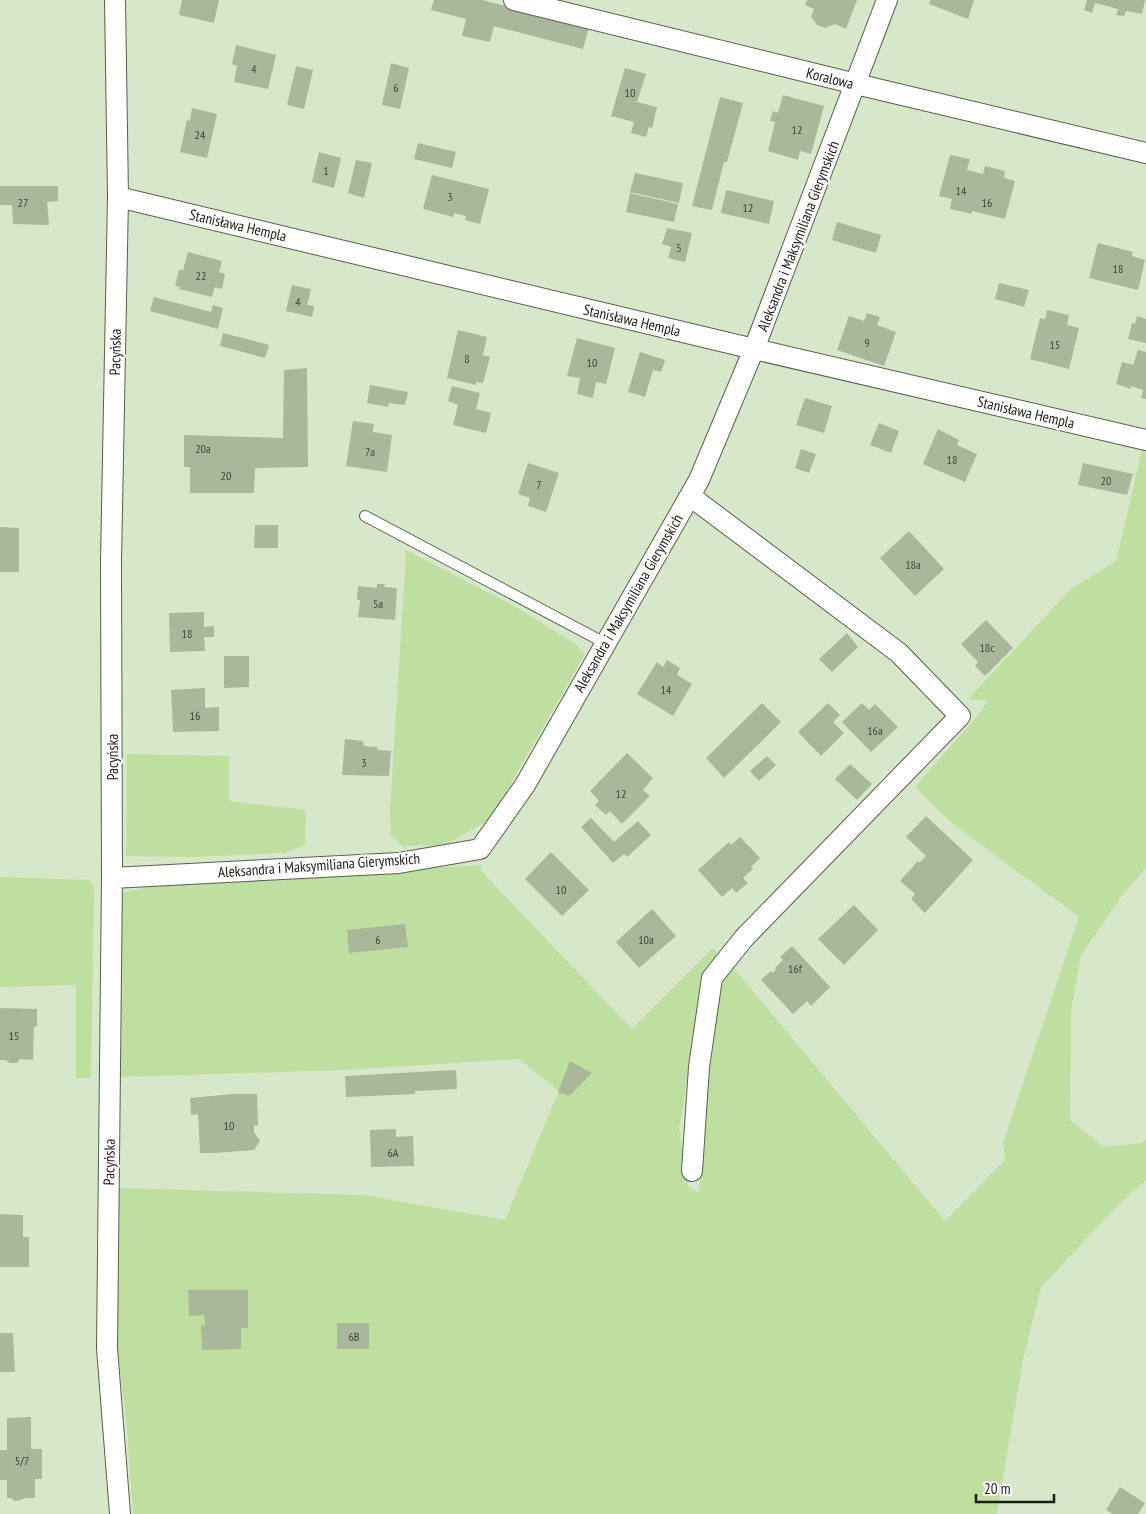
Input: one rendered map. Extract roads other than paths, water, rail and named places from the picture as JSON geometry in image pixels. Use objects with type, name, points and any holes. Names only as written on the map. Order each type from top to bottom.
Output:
[{"type":"street","name":"Pacyńska","points":[[115,0],[118,197],[111,561],[112,878],[107,1348],[120,1514]]},
{"type":"street","name":"Koralowa","points":[[514,0],[1146,153]]},
{"type":"street","name":"Aleksandra i Maksymiliana Gierymskich","points":[[112,878],[399,863],[480,849],[525,785],[699,480],[754,349],[887,0]]},
{"type":"street","name":"Stanisława Hempla","points":[[118,197],[754,349],[1146,440]]},
{"type":"street","points":[[690,496],[899,653],[960,716],[744,938],[712,978],[699,1067],[692,1171]]},
{"type":"lane","points":[[365,516],[605,644]]}]
